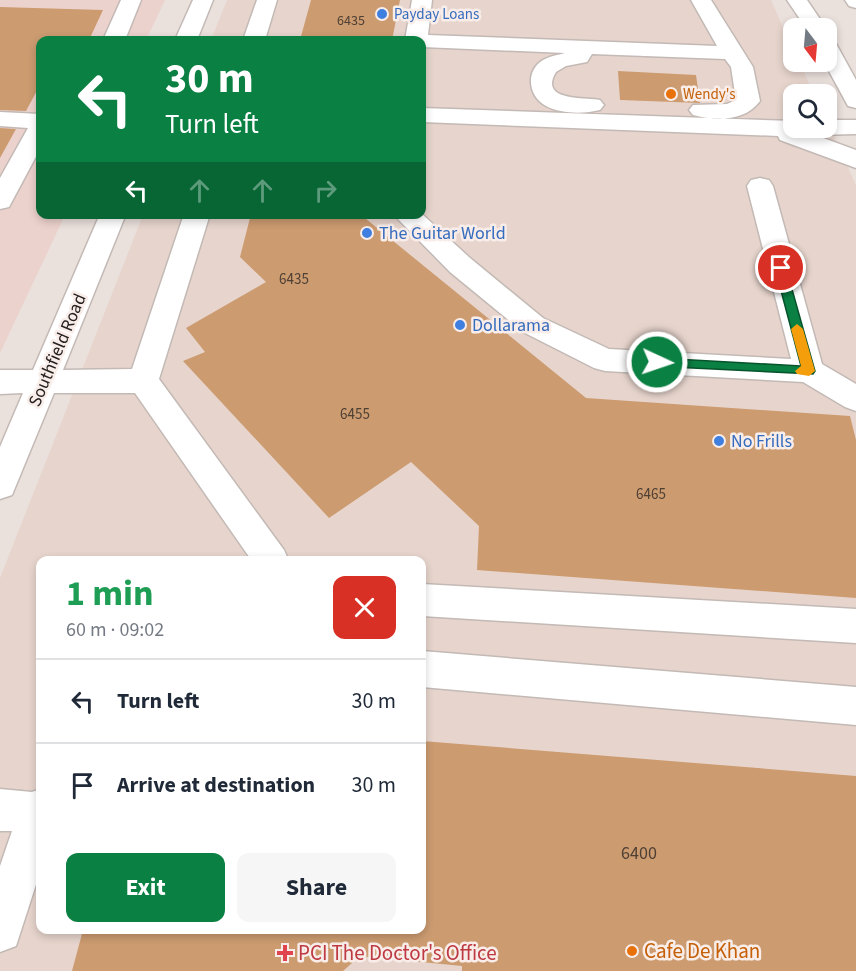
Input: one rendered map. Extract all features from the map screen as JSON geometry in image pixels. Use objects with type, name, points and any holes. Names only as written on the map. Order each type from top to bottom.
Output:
[{"type":"street","points":[[116,36],[131,0]]},
{"type":"street","points":[[188,36],[203,0]]},
{"type":"street","points":[[255,36],[267,0]]},
{"type":"street","points":[[417,36],[422,0]]},
{"type":"street","points":[[584,47],[579,57],[548,66],[543,72],[541,82],[543,91],[551,100],[566,104],[738,109],[745,106],[748,101],[742,67],[701,0]]},
{"type":"street","points":[[797,0],[809,18]]},
{"type":"street","points":[[426,41],[732,52]]},
{"type":"street","points":[[837,66],[856,101]]},
{"type":"street","points":[[426,116],[783,129]]},
{"type":"street","points":[[0,119],[36,121]]},
{"type":"street","points":[[837,127],[856,127]]},
{"type":"street","points":[[770,129],[835,150],[856,160]]},
{"type":"street","points":[[0,201],[36,134]]},
{"type":"street","points":[[760,186],[809,371]]},
{"type":"street","name":"Southfield Road","points":[[0,485],[111,219]]},
{"type":"street","points":[[143,381],[195,219]]},
{"type":"street","points":[[411,219],[460,265],[533,325],[605,360],[809,371],[856,399]]},
{"type":"street","points":[[0,382],[143,381]]},
{"type":"street","points":[[143,381],[268,556]]},
{"type":"street","points":[[426,600],[856,626]]},
{"type":"street","points":[[426,669],[856,706]]},
{"type":"street","points":[[0,930],[27,811]]},
{"type":"shaded area","points":[[0,0],[165,0],[148,36],[36,36],[36,219],[63,219],[0,353]]},
{"type":"shaded area","points":[[227,0],[771,0],[783,27],[783,72],[804,72],[809,84],[783,84],[783,138],[835,138],[856,185],[856,971],[0,971],[0,578],[141,219],[426,219],[426,36],[213,36]]},
{"type":"building","points":[[311,0],[400,0],[393,36],[301,36]]},
{"type":"building","points":[[0,7],[103,10],[91,36],[36,36],[36,92],[26,111],[0,110]]},
{"type":"building","points":[[618,71],[696,75],[700,103],[620,100]]},
{"type":"building","points":[[0,128],[16,129],[0,158]]},
{"type":"building","points":[[250,219],[366,219],[586,398],[850,416],[856,440],[856,598],[477,570],[479,526],[411,462],[329,518],[183,361],[205,352],[186,328],[266,282],[240,257]]},
{"type":"building","points":[[426,741],[856,776],[856,971],[462,971],[462,966],[360,956],[343,971],[72,971],[82,934],[426,934]]},
{"type":"slow traffic","points":[[797,329],[809,371],[801,371]]},
{"type":"place","name":"Payday Loans","points":[[382,14]]},
{"type":"place","name":"Wendy's","points":[[671,94]]},
{"type":"place","name":"The Guitar World","points":[[367,233]]},
{"type":"place","name":"Dollarama","points":[[460,325]]},
{"type":"place","name":"No Frills","points":[[719,441]]},
{"type":"place","name":"Cafe De Khan","points":[[632,951]]},
{"type":"place","name":"PCI The Doctor's Office","points":[[285,953]]},
{"type":"route","points":[[657,362],[809,371],[781,268]]}]
